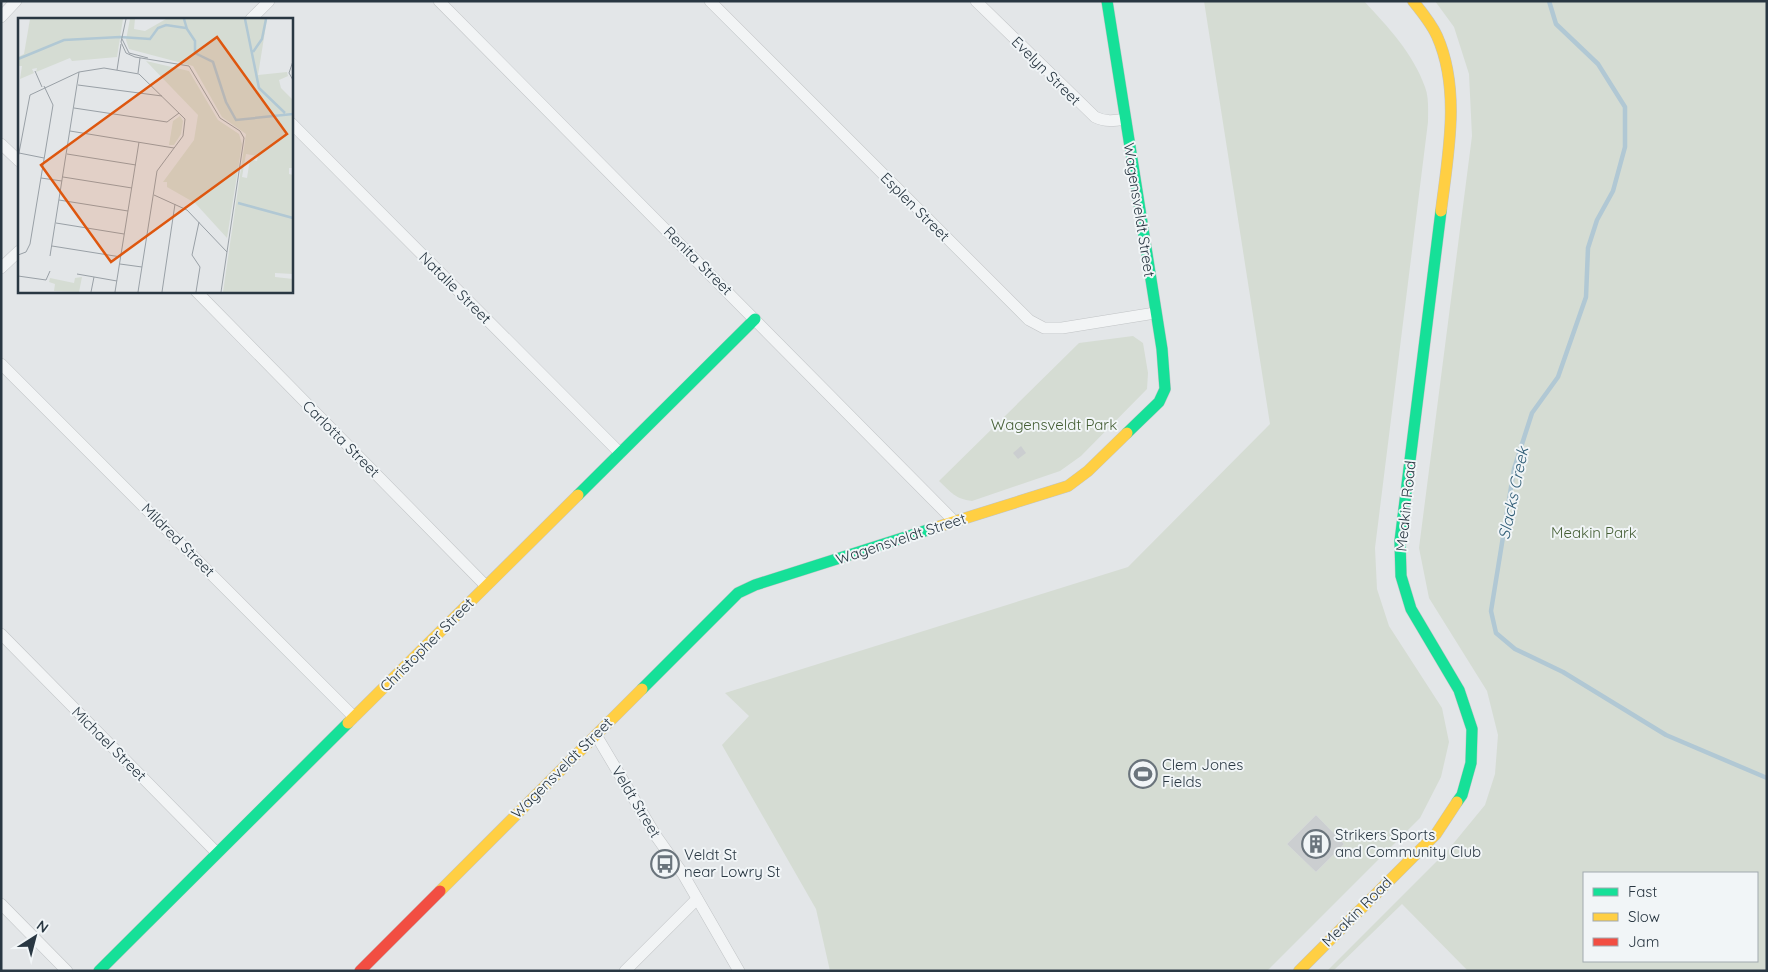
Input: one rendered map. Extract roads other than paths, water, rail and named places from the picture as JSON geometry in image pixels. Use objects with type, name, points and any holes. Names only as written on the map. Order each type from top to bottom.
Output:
[{"type":"street","points":[[1,17],[16,1]]},
{"type":"street","points":[[253,18],[269,1]]},
{"type":"street","name":"Renita Street","points":[[439,1],[955,522]]},
{"type":"street","name":"Esplen Street","points":[[710,1],[1029,320],[1044,328],[1062,328],[1155,314]]},
{"type":"street","name":"Evelyn Street","points":[[976,1],[1095,117],[1112,122],[1125,119]]},
{"type":"street","name":"Wagensveldt Street","points":[[360,971],[738,593],[755,585],[1068,486],[1079,479],[1159,402],[1165,389],[1165,380],[1107,1]]},
{"type":"street","name":"Meakin Road","points":[[1299,971],[1436,834],[1462,795],[1471,763],[1472,729],[1459,690],[1411,609],[1401,576],[1400,541],[1448,153],[1451,96],[1446,60],[1441,47],[1426,17],[1413,1]]},
{"type":"street","name":"Natalie Street","points":[[292,124],[620,453]]},
{"type":"street","points":[[1,144],[18,160]]},
{"type":"street","points":[[1,268],[18,252]]},
{"type":"street","name":"Carlotta Street","points":[[197,292],[486,586]]},
{"type":"street","name":"Christopher Street","points":[[99,971],[755,319]]},
{"type":"street","name":"Mildred Street","points":[[1,364],[354,717]]},
{"type":"street","name":"Michael Street","points":[[1,634],[217,854]]},
{"type":"street","name":"Veldt Street","points":[[596,735],[656,836],[683,874],[739,971]]},
{"type":"street","points":[[625,971],[697,899]]},
{"type":"street","points":[[1,904],[67,971]]},
{"type":"waterway","name":"Slacks Creek","points":[[1549,1],[1556,24],[1598,64],[1625,107],[1625,147],[1613,191],[1597,220],[1588,248],[1586,297],[1558,377],[1532,413],[1514,469],[1491,611],[1496,633],[1515,649],[1563,672],[1666,735],[1767,778]]},
{"type":"place","name":"Clem Jones Fields","points":[[1143,774]]},
{"type":"place","name":"Strikers Sports and Community Club","points":[[1316,844]]},
{"type":"place","name":"Veldt St near Lowry St","points":[[665,864]]},
{"type":"park label","name":"Wagensveldt Park","points":[[1054,425]]},
{"type":"park label","name":"Meakin Park","points":[[1594,533]]}]
